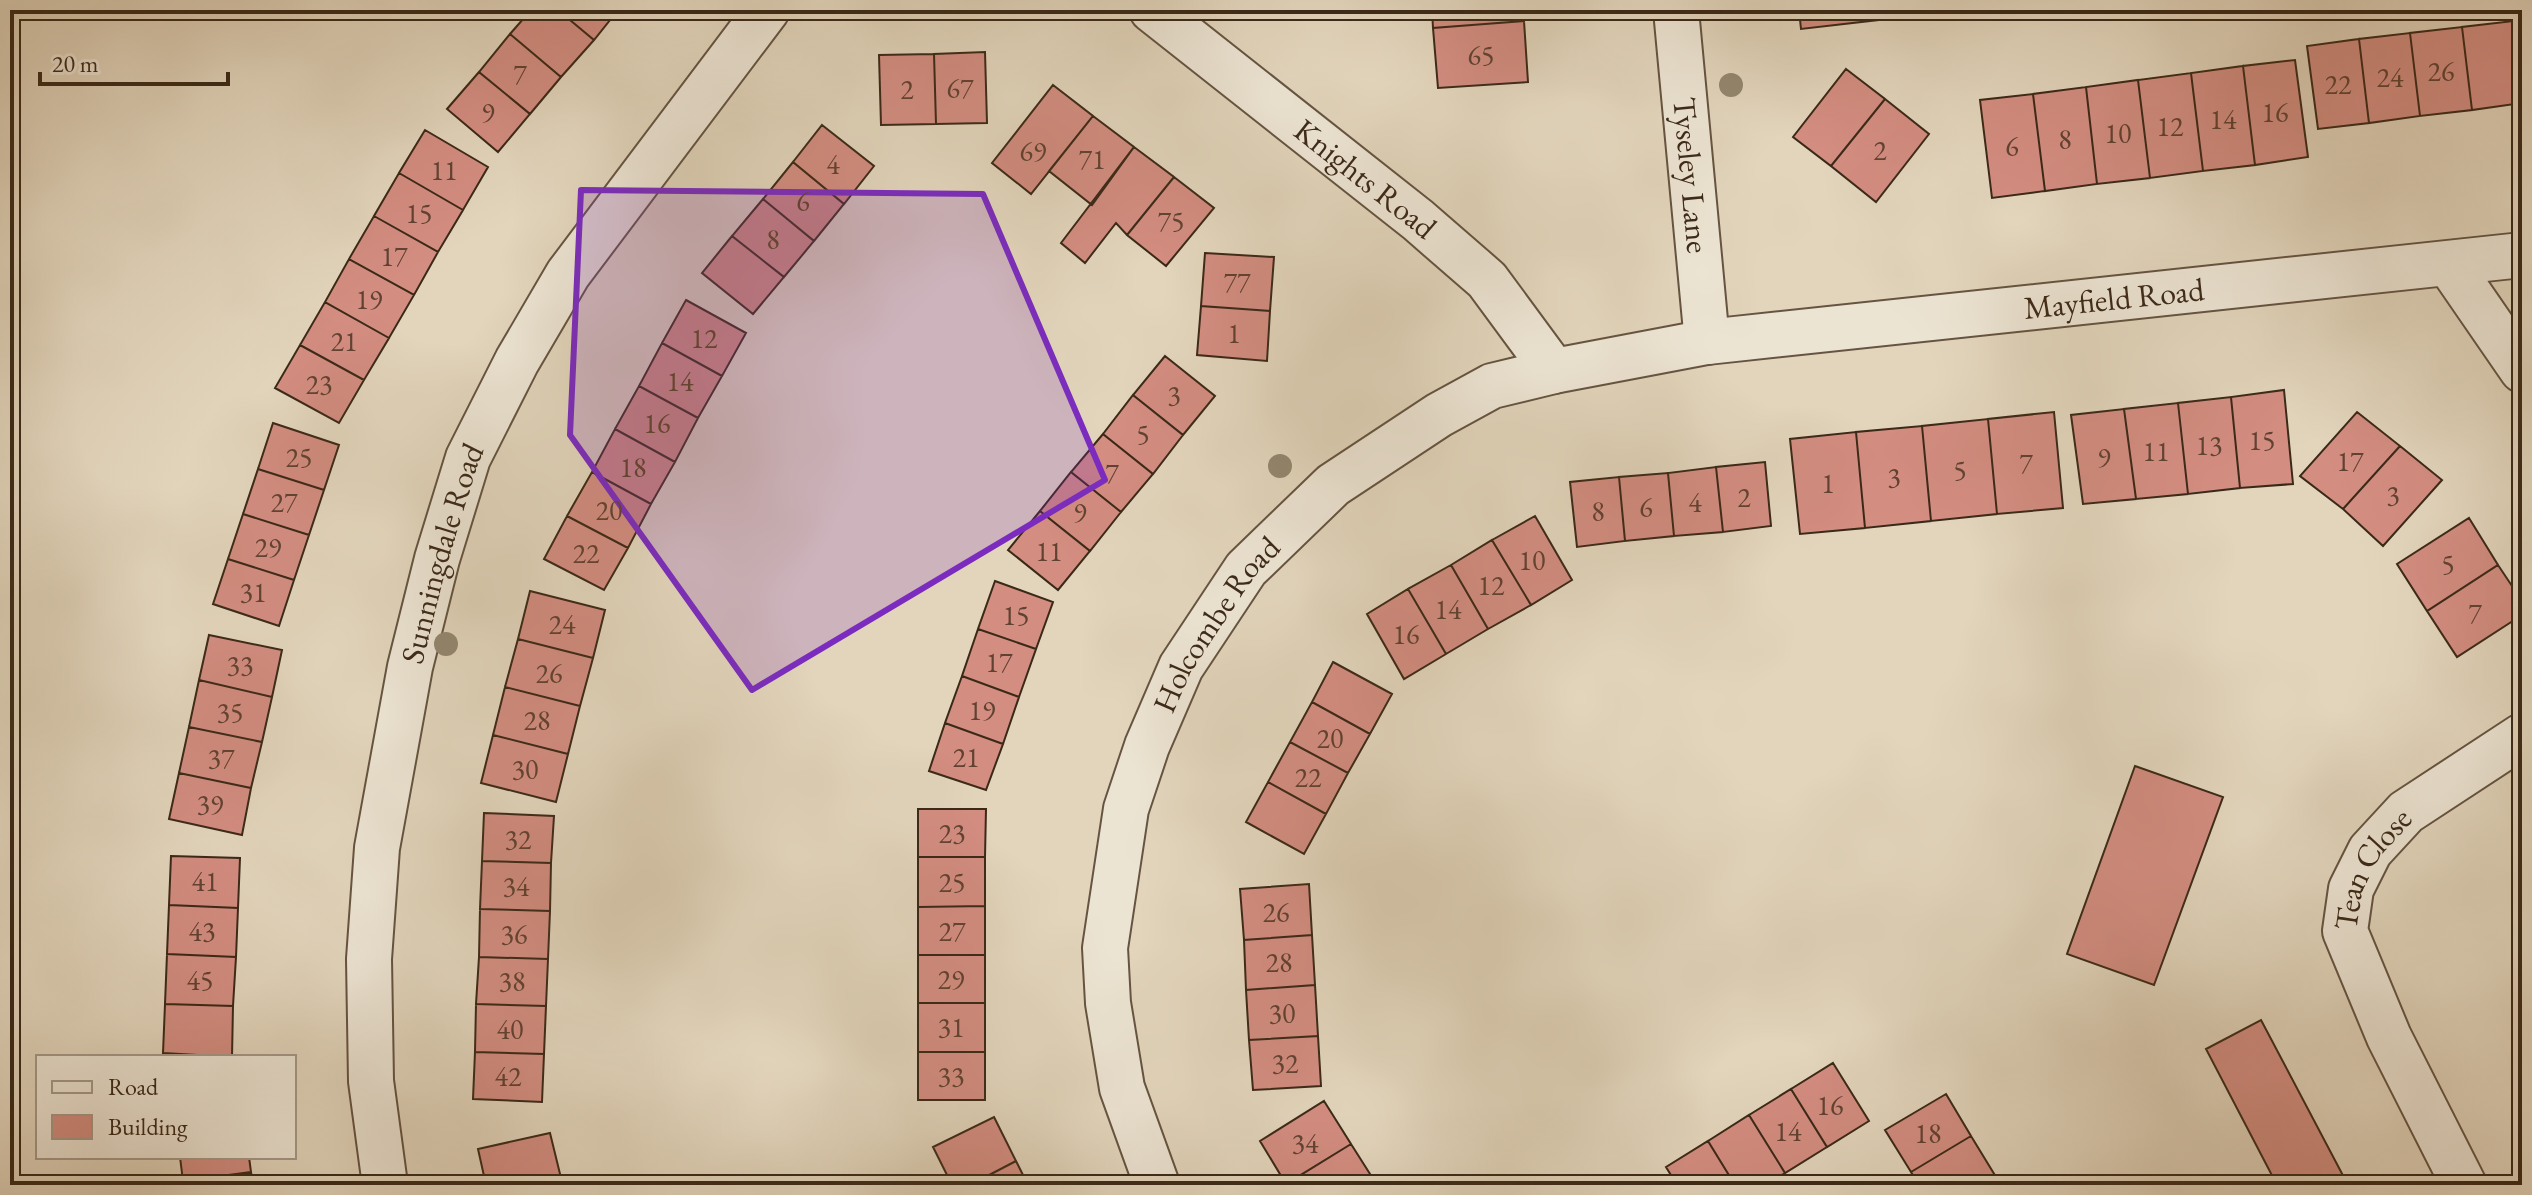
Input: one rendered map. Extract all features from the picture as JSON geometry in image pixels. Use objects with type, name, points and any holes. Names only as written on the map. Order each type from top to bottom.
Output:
[{"type":"street","name":"Sunningdale Road","points":[[385,1185],[371,1081],[369,959],[377,848],[410,667],[437,559],[468,458],[517,361],[568,274],[767,10]]},
{"type":"street","name":"Knights Road","points":[[1152,10],[1418,220],[1487,280],[1554,371]]},
{"type":"street","name":"Tyseley Lane","points":[[1676,10],[1707,342]]},
{"type":"street","name":"Mayfield Road","points":[[1707,342],[2522,255]]},
{"type":"street","points":[[2449,264],[2522,370]]},
{"type":"street","name":"Holcombe Road","points":[[1157,1185],[1122,1088],[1108,1003],[1105,948],[1126,809],[1147,746],[1181,667],[1246,569],[1333,485],[1439,415],[1492,386],[1707,342]]},
{"type":"street","name":"Tean Close","points":[[2464,1185],[2389,1037],[2345,931],[2351,889],[2370,851],[2406,812],[2522,736]]},
{"type":"highlighted area","points":[[581,190],[983,194],[1105,480],[752,690],[570,435]]},
{"type":"building","points":[[531,10],[558,10],[594,40],[561,77],[510,34]]},
{"type":"building","points":[[558,10],[618,10],[594,40]]},
{"type":"building","points":[[1432,10],[1523,10],[1524,21],[1433,28]]},
{"type":"building","points":[[1799,10],[1886,10],[1887,19],[1801,29]]},
{"type":"building","points":[[2522,20],[2522,93],[2513,21]]},
{"type":"building","points":[[1524,21],[1528,82],[1438,88],[1433,28]]},
{"type":"building","points":[[2513,21],[2522,103],[2472,110],[2462,27]]},
{"type":"building","points":[[2462,27],[2472,110],[2420,116],[2410,33]]},
{"type":"building","points":[[2410,33],[2420,116],[2369,123],[2359,39]]},
{"type":"building","points":[[510,34],[561,77],[530,114],[479,72]]},
{"type":"building","points":[[2359,39],[2369,123],[2318,129],[2307,46]]},
{"type":"building","points":[[985,52],[987,123],[936,124],[934,54]]},
{"type":"building","points":[[934,54],[936,124],[881,125],[879,55]]},
{"type":"building","points":[[2295,60],[2308,157],[2255,165],[2243,66]]},
{"type":"building","points":[[2243,66],[2255,165],[2203,171],[2191,73]]},
{"type":"building","points":[[1846,69],[1885,99],[1831,166],[1793,137]]},
{"type":"building","points":[[479,72],[530,114],[498,152],[447,109]]},
{"type":"building","points":[[2191,73],[2203,171],[2150,178],[2138,80]]},
{"type":"building","points":[[2138,80],[2150,178],[2097,184],[2086,87]]},
{"type":"building","points":[[1053,85],[1093,116],[1031,194],[992,163]]},
{"type":"building","points":[[2086,87],[2097,184],[2045,191],[2033,94]]},
{"type":"building","points":[[2033,94],[2045,191],[1992,198],[1980,100]]},
{"type":"building","points":[[1885,99],[1929,134],[1876,202],[1831,166]]},
{"type":"building","points":[[1093,116],[1134,147],[1092,205],[1049,171]]},
{"type":"building","points":[[822,125],[874,166],[844,204],[793,162]]},
{"type":"building","points":[[425,130],[488,167],[463,210],[399,173]]},
{"type":"building","points":[[1134,147],[1174,177],[1127,235],[1116,223],[1085,263],[1061,243]]},
{"type":"building","points":[[793,162],[844,204],[814,241],[763,199]]},
{"type":"building","points":[[399,173],[463,210],[438,252],[374,216]]},
{"type":"building","points":[[1174,177],[1214,208],[1166,266],[1127,235]]},
{"type":"building","points":[[763,199],[814,241],[784,277],[732,236]]},
{"type":"building","points":[[374,216],[438,252],[414,295],[349,259]]},
{"type":"building","points":[[732,236],[784,277],[753,314],[702,273]]},
{"type":"building","points":[[1205,253],[1274,257],[1270,311],[1201,306]]},
{"type":"building","points":[[349,259],[414,295],[389,338],[325,302]]},
{"type":"building","points":[[686,300],[746,333],[722,376],[662,343]]},
{"type":"building","points":[[325,302],[389,338],[364,380],[300,345]]},
{"type":"building","points":[[1201,306],[1270,311],[1267,361],[1197,355]]},
{"type":"building","points":[[662,343],[722,376],[698,418],[639,386]]},
{"type":"building","points":[[300,345],[364,380],[339,423],[275,388]]},
{"type":"building","points":[[1165,356],[1215,396],[1183,435],[1133,395]]},
{"type":"building","points":[[639,386],[698,418],[675,462],[615,429]]},
{"type":"building","points":[[2284,390],[2293,484],[2240,488],[2231,397]]},
{"type":"building","points":[[1133,395],[1183,435],[1153,474],[1103,434]]},
{"type":"building","points":[[2231,397],[2240,488],[2188,494],[2178,403]]},
{"type":"building","points":[[2178,403],[2188,494],[2136,499],[2124,409]]},
{"type":"building","points":[[2124,409],[2136,499],[2083,504],[2071,415]]},
{"type":"building","points":[[2054,412],[2063,508],[1997,514],[1988,419]]},
{"type":"building","points":[[2357,412],[2400,446],[2343,509],[2300,476]]},
{"type":"building","points":[[1988,419],[1997,514],[1931,521],[1922,426]]},
{"type":"building","points":[[273,423],[339,445],[324,490],[258,469]]},
{"type":"building","points":[[1922,426],[1931,521],[1865,528],[1856,432]]},
{"type":"building","points":[[615,429],[675,462],[651,504],[592,472]]},
{"type":"building","points":[[1856,432],[1865,528],[1800,534],[1790,439]]},
{"type":"building","points":[[1103,434],[1153,474],[1121,512],[1071,472]]},
{"type":"building","points":[[2400,446],[2442,480],[2383,546],[2343,509]]},
{"type":"building","points":[[1765,462],[1771,526],[1723,532],[1716,467]]},
{"type":"building","points":[[1716,467],[1723,532],[1674,536],[1668,473]]},
{"type":"building","points":[[258,469],[324,490],[309,535],[243,514]]},
{"type":"building","points":[[592,472],[651,504],[628,548],[567,516]]},
{"type":"building","points":[[1071,472],[1121,512],[1090,551],[1040,511]]},
{"type":"building","points":[[1668,473],[1674,536],[1625,541],[1619,477]]},
{"type":"building","points":[[1619,477],[1625,541],[1577,547],[1570,482]]},
{"type":"building","points":[[1040,511],[1090,551],[1058,590],[1008,550]]},
{"type":"building","points":[[243,514],[309,535],[294,580],[228,559]]},
{"type":"building","points":[[567,516],[628,548],[604,590],[544,559]]},
{"type":"building","points":[[1535,516],[1572,580],[1531,605],[1492,540]]},
{"type":"building","points":[[2469,518],[2498,565],[2427,611],[2397,564]]},
{"type":"building","points":[[1492,540],[1531,605],[1488,629],[1451,565]]},
{"type":"building","points":[[228,559],[294,580],[279,626],[213,604]]},
{"type":"building","points":[[1451,565],[1488,629],[1446,654],[1408,589]]},
{"type":"building","points":[[2498,565],[2522,601],[2522,615],[2457,657],[2427,611]]},
{"type":"building","points":[[995,581],[1053,602],[1036,649],[978,629]]},
{"type":"building","points":[[1408,589],[1446,654],[1404,679],[1367,614]]},
{"type":"building","points":[[530,591],[605,610],[593,658],[518,639]]},
{"type":"building","points":[[978,629],[1036,649],[1019,697],[962,676]]},
{"type":"building","points":[[209,635],[282,650],[272,697],[199,680]]},
{"type":"building","points":[[518,639],[593,658],[580,706],[505,687]]},
{"type":"building","points":[[1333,662],[1392,694],[1370,734],[1312,702]]},
{"type":"building","points":[[962,676],[1019,697],[1003,744],[945,723]]},
{"type":"building","points":[[199,680],[272,697],[262,742],[189,727]]},
{"type":"building","points":[[505,687],[580,706],[568,754],[493,735]]},
{"type":"building","points":[[1312,702],[1370,734],[1348,773],[1290,742]]},
{"type":"building","points":[[945,723],[1003,744],[986,790],[929,771]]},
{"type":"building","points":[[189,727],[262,742],[251,788],[179,773]]},
{"type":"building","points":[[493,735],[568,754],[556,802],[481,783]]},
{"type":"building","points":[[1290,742],[1348,773],[1326,814],[1268,782]]},
{"type":"building","points":[[2135,766],[2223,797],[2154,985],[2067,954]]},
{"type":"building","points":[[179,773],[251,788],[242,835],[169,819]]},
{"type":"building","points":[[1268,782],[1326,814],[1304,854],[1246,822]]},
{"type":"building","points":[[918,809],[986,809],[985,857],[918,857]]},
{"type":"building","points":[[484,813],[554,816],[551,863],[482,861]]},
{"type":"building","points":[[171,856],[240,858],[238,908],[169,905]]},
{"type":"building","points":[[918,857],[985,857],[985,906],[918,907]]},
{"type":"building","points":[[482,861],[551,863],[550,911],[480,909]]},
{"type":"building","points":[[1309,884],[1312,935],[1244,940],[1240,889]]},
{"type":"building","points":[[169,905],[238,908],[236,957],[167,954]]},
{"type":"building","points":[[985,906],[985,955],[918,955],[918,907]]},
{"type":"building","points":[[480,909],[550,911],[548,959],[479,957]]},
{"type":"building","points":[[1312,935],[1315,985],[1246,990],[1244,940]]},
{"type":"building","points":[[167,954],[236,957],[233,1006],[165,1004]]},
{"type":"building","points":[[918,955],[985,955],[985,1003],[918,1003]]},
{"type":"building","points":[[479,957],[548,959],[546,1006],[476,1004]]},
{"type":"building","points":[[1315,985],[1318,1036],[1249,1040],[1246,990]]},
{"type":"building","points":[[918,1003],[985,1003],[985,1052],[918,1052]]},
{"type":"building","points":[[165,1004],[233,1006],[232,1055],[163,1053]]},
{"type":"building","points":[[476,1004],[546,1006],[544,1054],[475,1052]]},
{"type":"building","points":[[2261,1020],[2348,1185],[2277,1185],[2206,1049]]},
{"type":"building","points":[[1318,1036],[1321,1086],[1253,1090],[1249,1040]]},
{"type":"building","points":[[475,1052],[544,1054],[542,1102],[473,1099]]},
{"type":"building","points":[[918,1052],[985,1052],[985,1100],[918,1100]]},
{"type":"building","points":[[1833,1063],[1869,1121],[1827,1147],[1791,1089]]},
{"type":"building","points":[[1791,1089],[1827,1147],[1785,1173],[1749,1115]]},
{"type":"building","points":[[1946,1094],[1971,1136],[1911,1172],[1885,1130]]},
{"type":"building","points":[[1324,1101],[1351,1144],[1286,1184],[1260,1141]]},
{"type":"building","points":[[1749,1115],[1785,1173],[1766,1185],[1735,1185],[1708,1141]]},
{"type":"building","points":[[994,1117],[1016,1161],[970,1185],[952,1185],[933,1147]]},
{"type":"building","points":[[550,1133],[561,1178],[530,1185],[486,1185],[478,1149]]},
{"type":"building","points":[[1971,1136],[1996,1177],[1983,1185],[1919,1185],[1911,1172]]},
{"type":"building","points":[[1708,1141],[1735,1185],[1677,1185],[1666,1167]]},
{"type":"building","points":[[1351,1144],[1377,1185],[1286,1184]]},
{"type":"building","points":[[180,1159],[249,1159],[251,1172],[183,1181]]},
{"type":"building","points":[[1016,1161],[1028,1185],[970,1185]]},
{"type":"building","points":[[251,1172],[253,1185],[183,1185],[183,1181]]},
{"type":"building","points":[[561,1178],[562,1185],[530,1185]]}]
